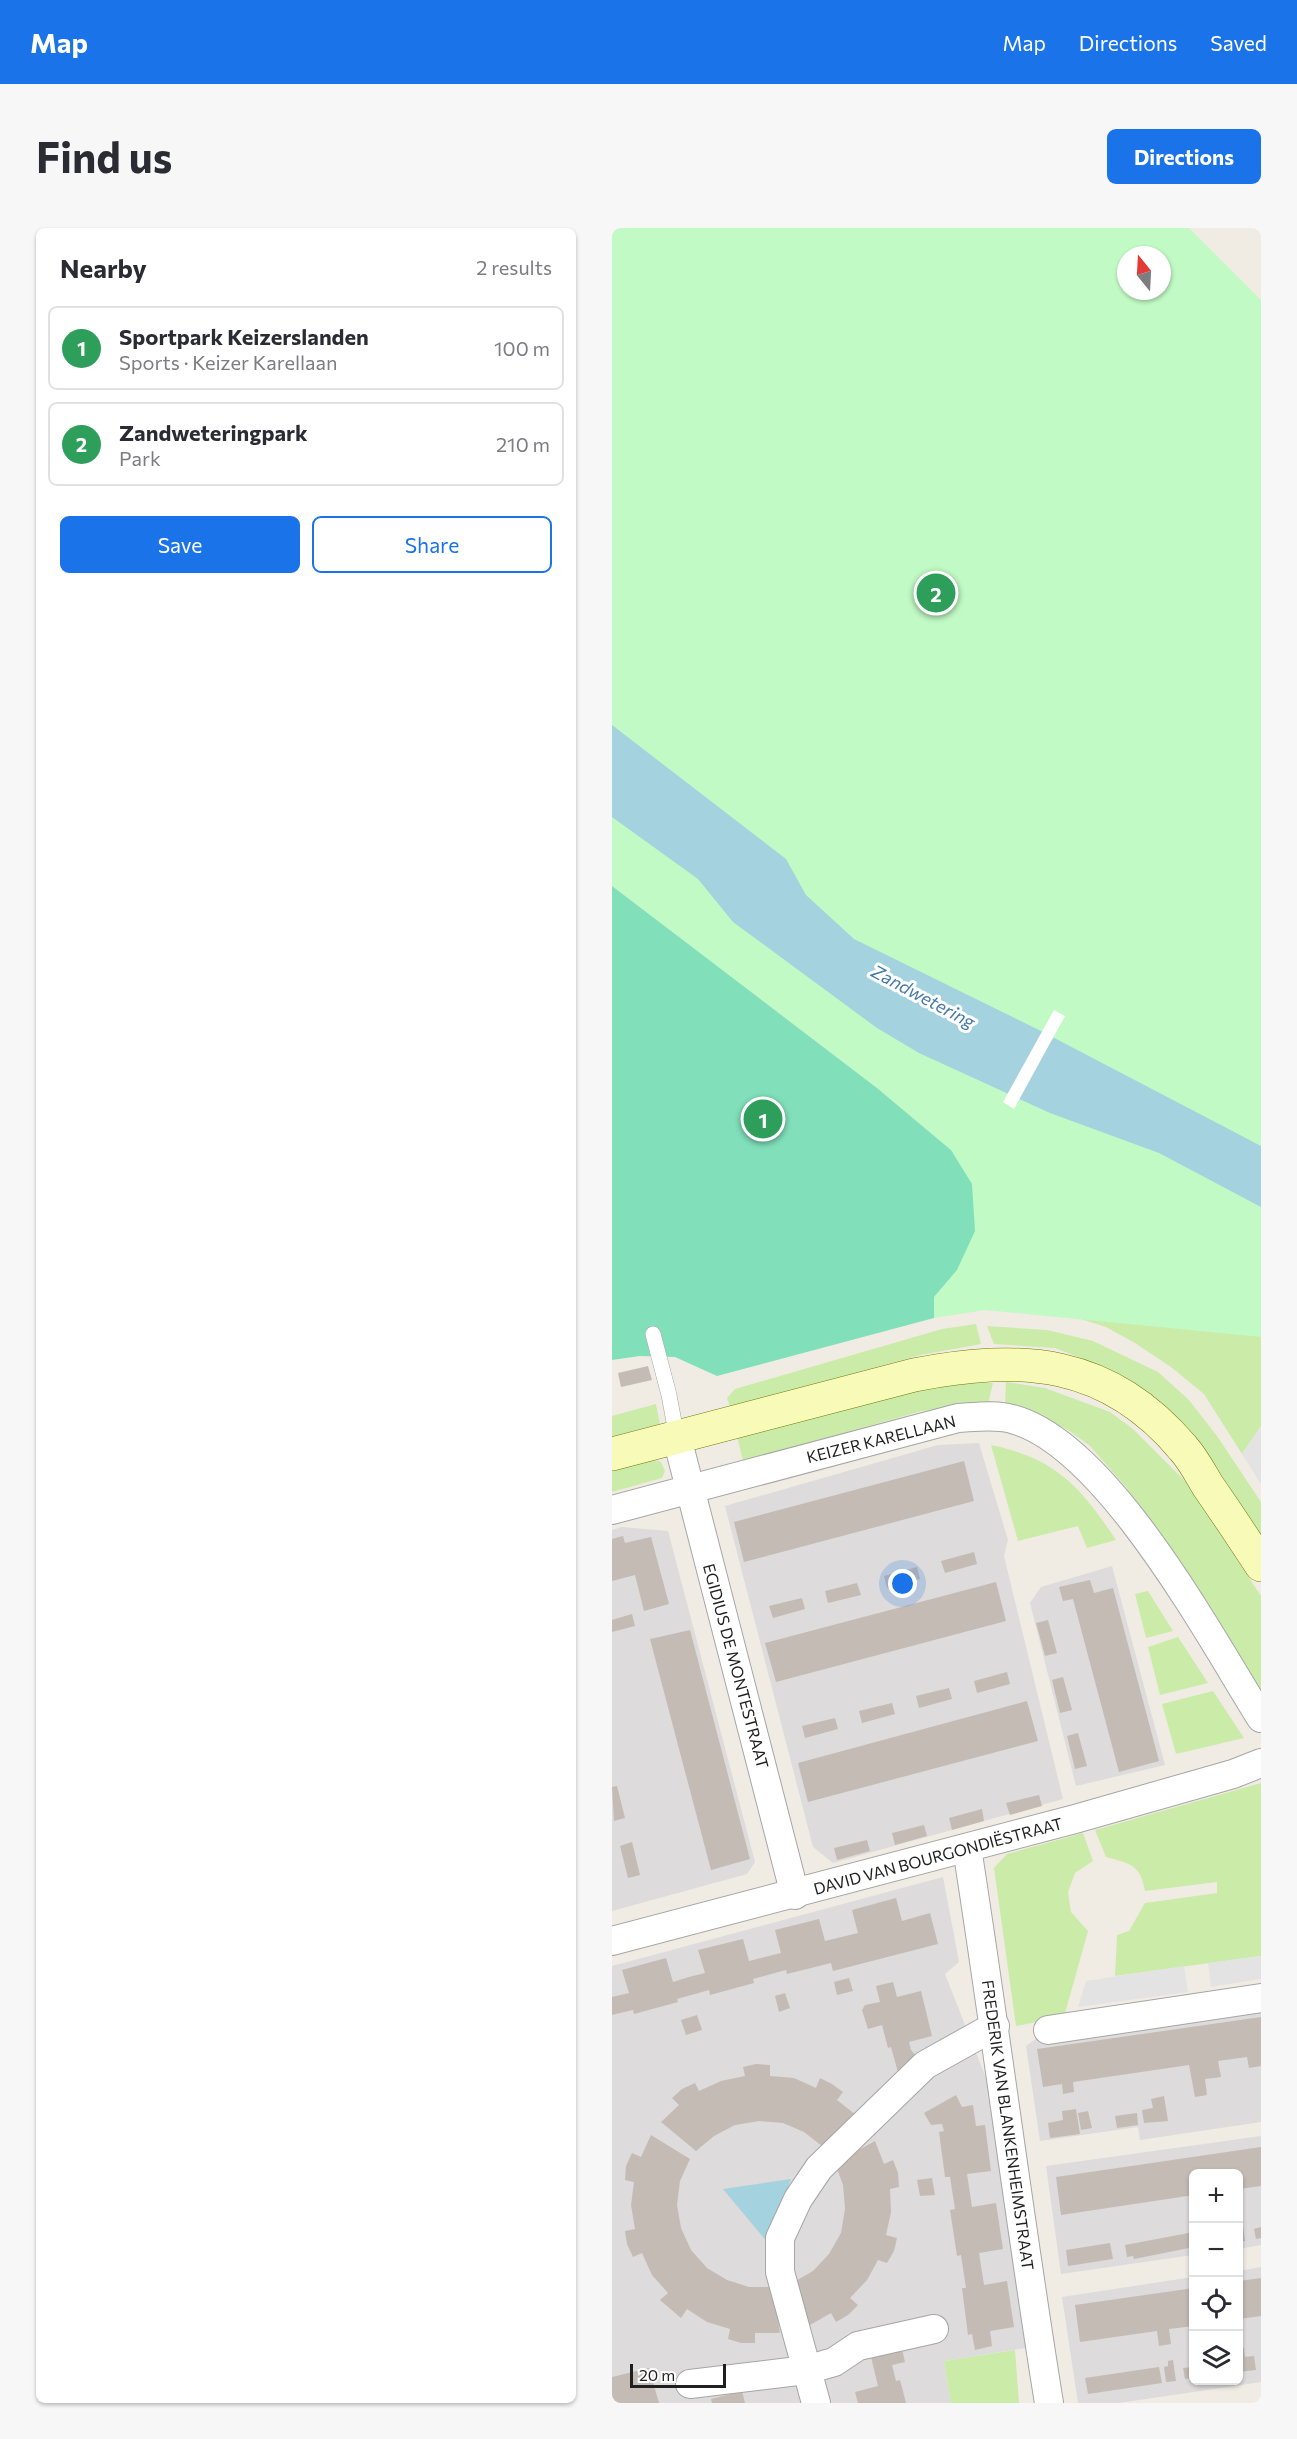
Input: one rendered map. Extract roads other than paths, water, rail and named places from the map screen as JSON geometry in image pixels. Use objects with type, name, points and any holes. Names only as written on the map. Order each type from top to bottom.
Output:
[{"type":"street","points":[[612,1454],[914,1375],[954,1367],[991,1363],[1044,1368],[1083,1375],[1113,1388],[1141,1406],[1183,1448],[1261,1565]]},
{"type":"street","name":"KEIZER KARELLAAN","points":[[612,1510],[958,1418],[1012,1419],[1047,1434],[1077,1458],[1152,1543],[1261,1718]]},
{"type":"street","name":"EGIDIUS DE MONTESTRAAT","points":[[677,1437],[795,1894]]},
{"type":"street","name":"DAVID VAN BOURGONDIËSTRAAT","points":[[612,1941],[967,1848],[1184,1788],[1261,1763]]},
{"type":"street","name":"FREDERIK VAN BLANKENHEIMSTRAAT","points":[[967,1848],[995,2026],[1030,2290],[1049,2403]]},
{"type":"street","points":[[1048,2030],[1261,1998]]},
{"type":"street","points":[[816,2403],[780,2272],[780,2238],[798,2199],[819,2168],[925,2065],[995,2026]]},
{"type":"street","points":[[690,2384],[806,2370],[834,2362],[858,2346],[934,2330]]},
{"type":"lane","points":[[652,1334],[669,1395],[677,1437]]},
{"type":"water","name":"Zandwetering","points":[[612,725],[786,859],[806,895],[854,939],[1039,1030],[1261,1146],[1261,1207],[1159,1153],[1050,1113],[919,1053],[877,1028],[733,922],[698,879],[612,817]]},
{"type":"water","points":[[791,2179],[768,2243],[723,2189]]},
{"type":"place","name":"Zandweteringpark","points":[[936,593]]},
{"type":"place","name":"Sportpark Keizerslanden","points":[[763,1119]]}]
